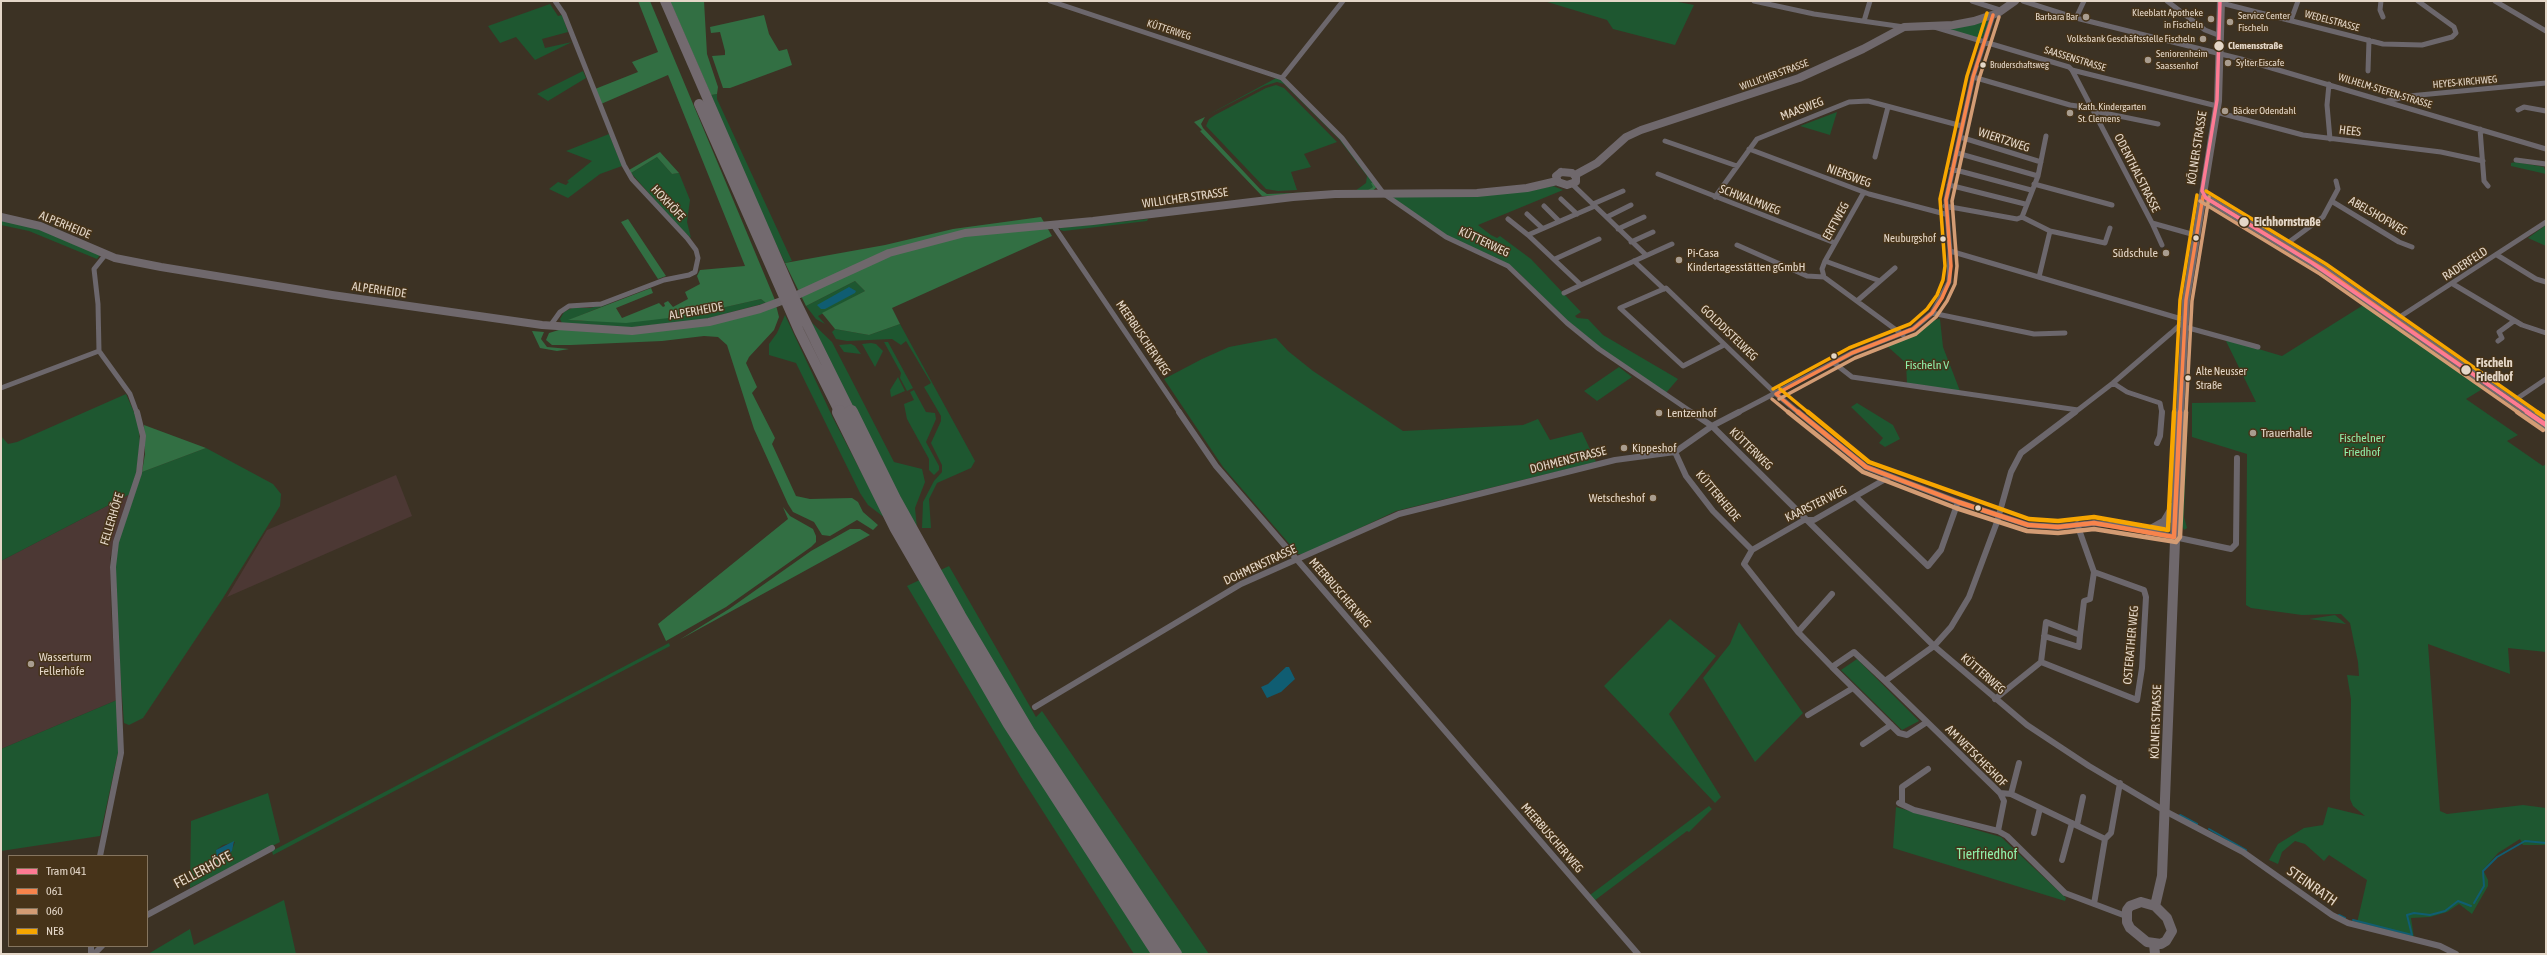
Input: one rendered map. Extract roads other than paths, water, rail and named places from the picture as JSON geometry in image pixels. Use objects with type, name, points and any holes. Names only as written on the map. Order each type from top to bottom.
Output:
[{"type":"highway","points":[[657,1],[771,269],[826,388],[878,492],[942,609],[1010,724],[1159,954]]},
{"type":"highway","points":[[665,1],[796,302],[895,501],[959,616],[1024,725],[1175,954]]},
{"type":"street","name":"HOXHÖFE","points":[[550,326],[560,312],[569,306],[601,304],[664,280],[689,275],[695,272],[698,258],[696,250],[687,238],[632,179],[624,165],[564,14],[555,1]]},
{"type":"street","name":"KÜTTERWEG","points":[[1050,1],[1282,78],[1342,138],[1384,194],[1446,237],[1508,266],[1530,285],[1567,323],[1599,349],[1712,426],[1809,520],[1934,646],[1995,699],[2027,725],[2089,766],[2165,811]]},
{"type":"street","points":[[1282,78],[1343,1]]},
{"type":"street","points":[[1754,1],[1814,14],[1904,27]]},
{"type":"street","points":[[1864,21],[1870,1]]},
{"type":"street","points":[[1972,1],[2003,11]]},
{"type":"street","name":"WILLICHER STRASSE","points":[[1575,175],[1597,163],[1623,139],[1634,132],[1799,78],[1863,50],[1904,27],[1961,24],[1991,16],[2003,11],[2015,1]]},
{"type":"street","points":[[2023,1],[2076,18],[2218,53]]},
{"type":"street","points":[[2076,18],[2084,1]]},
{"type":"street","points":[[2167,1],[2205,30],[2218,35]]},
{"type":"street","points":[[2291,20],[2298,1]]},
{"type":"street","points":[[2381,1],[2380,10],[2383,17]]},
{"type":"street","name":"WEDELSTRASSE","points":[[2221,2],[2393,45],[2430,44],[2452,37],[2456,33],[2454,27],[2418,1]]},
{"type":"street","points":[[2495,1],[2546,31]]},
{"type":"street","name":"KÖLNER STRASSE","points":[[2155,906],[2162,876],[2174,537],[2188,279],[2217,109],[2218,35],[2221,2]]},
{"type":"street","name":"DOHMENSTRASSE","points":[[1035,707],[1241,584],[1399,514],[1615,460],[1675,452],[1712,426],[1834,363],[1852,354],[1903,335],[1932,313],[1949,282],[1950,250],[1945,206],[1973,77],[1991,16]]},
{"type":"street","name":"SAASSENSTRASSE","points":[[1929,26],[2069,67],[2072,70],[2217,109]]},
{"type":"street","name":"WEDELSTRASSE","points":[[2368,71],[2369,40]]},
{"type":"street","name":"WILHELM-STEFEN-STRASSE","points":[[2218,53],[2329,84],[2546,149]]},
{"type":"street","name":"ODENTHALSTRASSE","points":[[2072,70],[2162,245]]},
{"type":"street","points":[[1973,77],[2070,105],[2093,109]]},
{"type":"street","name":"HEYES-KIRCHWEG","points":[[2387,101],[2409,96],[2546,83]]},
{"type":"street","points":[[2329,84],[2327,105],[2330,139]]},
{"type":"street","name":"MAASWEG","points":[[1715,197],[1749,149],[1763,135],[1849,102],[1868,101],[1962,126]]},
{"type":"street","points":[[1875,157],[1888,107]]},
{"type":"street","points":[[2518,110],[2524,107],[2546,111]]},
{"type":"street","name":"ODENTHALSTRASSE","points":[[2093,109],[2158,124]]},
{"type":"street","name":"HEES","points":[[2217,109],[2303,135],[2427,150],[2483,161]]},
{"type":"street","points":[[2480,129],[2484,181],[2488,186]]},
{"type":"street","points":[[2022,218],[2025,204],[2038,176],[2046,136]]},
{"type":"street","name":"WIERTZWEG","points":[[1960,137],[2041,162]]},
{"type":"street","points":[[1665,141],[1737,166]]},
{"type":"street","name":"NIERSWEG","points":[[1749,149],[1864,192],[1945,214]]},
{"type":"street","points":[[1957,153],[2038,176]]},
{"type":"street","points":[[2516,160],[2546,164]]},
{"type":"street","points":[[1952,169],[2031,190]]},
{"type":"street","points":[[1560,172],[1575,175],[1577,180],[1572,184],[1564,185],[1557,181],[1556,176],[1560,172]]},
{"type":"street","name":"SCHWALMWEG","points":[[1658,174],[1835,243]]},
{"type":"street","name":"WILLICHER STRASSE","points":[[824,282],[871,261],[933,240],[982,230],[1053,225],[1293,197],[1478,193],[1527,188],[1557,181]]},
{"type":"street","points":[[2285,245],[2318,222],[2333,202],[2338,189],[2336,181]]},
{"type":"street","points":[[1572,184],[1646,255]]},
{"type":"street","points":[[2034,184],[2112,205]]},
{"type":"street","points":[[1949,185],[2025,204]]},
{"type":"street","points":[[1528,234],[1577,214],[1623,191]]},
{"type":"street","name":"ERFTWEG","points":[[1824,277],[1822,269],[1825,261],[1864,192]]},
{"type":"street","points":[[2203,196],[2285,245],[2546,425]]},
{"type":"street","points":[[1561,200],[1577,214]]},
{"type":"street","name":"ABELSHOFWEG","points":[[2333,202],[2399,242],[2412,247]]},
{"type":"street","points":[[2201,205],[2208,203],[2218,205]]},
{"type":"street","points":[[1607,216],[1632,205]]},
{"type":"street","points":[[1544,206],[1559,221]]},
{"type":"street","points":[[1945,206],[2022,218],[2050,231],[2105,242],[2110,228]]},
{"type":"street","points":[[1527,214],[1542,228]]},
{"type":"street","name":"ALPERHEIDE","points":[[1,218],[40,226],[106,254],[149,265],[332,295],[550,326],[593,330],[661,329],[709,322],[760,309],[824,282]]},
{"type":"street","points":[[1618,229],[1644,218]]},
{"type":"street","points":[[1508,219],[1526,235],[1528,234],[1581,285]]},
{"type":"street","name":"RADERFELD","points":[[2395,320],[2453,284],[2546,222]]},
{"type":"street","name":"ODENTHALSTRASSE","points":[[2152,223],[2195,235]]},
{"type":"street","name":"MEERBUSCHER WEG","points":[[1053,225],[1216,466],[1638,954]]},
{"type":"street","points":[[2039,277],[2050,231]]},
{"type":"street","points":[[1631,242],[1653,232]]},
{"type":"street","points":[[1555,259],[1600,239]]},
{"type":"street","points":[[1564,293],[1672,244]]},
{"type":"street","points":[[1738,245],[1807,276],[1824,277],[1903,335]]},
{"type":"street","points":[[1950,250],[2258,347]]},
{"type":"street","points":[[1,388],[99,351],[98,304],[94,269],[106,254]]},
{"type":"street","points":[[2497,255],[2546,282]]},
{"type":"street","name":"GOLDDISTELWEG","points":[[1634,261],[1665,288],[1776,394],[1866,467],[1958,502],[1999,516],[2040,527],[2094,523],[2149,531],[2174,537]]},
{"type":"street","points":[[1825,261],[1880,281]]},
{"type":"street","points":[[1857,301],[1895,268]]},
{"type":"street","points":[[2453,284],[2514,321],[2546,334]]},
{"type":"street","points":[[1665,288],[1620,308],[1682,366],[1724,345]]},
{"type":"street","points":[[1932,313],[1993,327],[2034,334],[2065,333]]},
{"type":"street","points":[[2498,341],[2502,338],[2499,332],[2514,321]]},
{"type":"street","points":[[1885,681],[1934,646],[1951,627],[1969,597],[1999,516],[2011,472],[2021,453],[2113,383],[2185,324]]},
{"type":"street","name":"FELLERHÖFE","points":[[99,351],[130,394],[140,421],[143,436],[140,473],[116,542],[113,567],[121,753],[100,855]]},
{"type":"street","points":[[1834,363],[1852,377],[2078,410]]},
{"type":"street","points":[[2512,402],[2546,379]]},
{"type":"street","points":[[2113,383],[2126,392],[2160,403],[2162,406],[2160,436],[2157,443]]},
{"type":"street","name":"KÜTTERHEIDE","points":[[1675,452],[1686,476],[1713,511],[1752,550]]},
{"type":"street","points":[[2174,537],[2224,548],[2235,547],[2237,458]]},
{"type":"street","name":"KAARSTER WEG","points":[[1752,550],[1804,520],[1814,520],[1889,477]]},
{"type":"street","points":[[1856,497],[1928,566],[1941,550],[1958,502]]},
{"type":"street","points":[[2149,531],[2165,522],[2176,504]]},
{"type":"street","points":[[2044,636],[2079,647],[2084,601],[2090,600],[2094,572],[2077,524]]},
{"type":"street","points":[[1752,550],[1744,564],[1798,632],[1853,688],[1899,733],[1907,735],[1927,722]]},
{"type":"street","name":"OSTERATHER WEG","points":[[2041,662],[2137,700],[2142,668],[2146,597],[2144,590],[2094,572]]},
{"type":"street","points":[[1798,632],[1832,594]]},
{"type":"street","points":[[1995,699],[2041,662],[2046,622],[2080,635]]},
{"type":"street","name":"AM WETSCHESHOF","points":[[1832,666],[1854,652],[2000,793],[2004,801],[1998,831]]},
{"type":"street","points":[[1808,715],[1853,688]]},
{"type":"street","points":[[1863,744],[1891,725]]},
{"type":"street","points":[[2011,794],[2019,763]]},
{"type":"street","points":[[1928,768],[1902,787],[1900,803],[1914,810],[1998,831],[2007,836],[2065,893],[2126,916]]},
{"type":"street","points":[[2094,904],[2105,839],[2111,833],[2120,783]]},
{"type":"street","points":[[2000,793],[2011,794],[2105,839]]},
{"type":"street","points":[[2062,860],[2083,797]]},
{"type":"street","points":[[2034,833],[2040,808]]},
{"type":"street","name":"STEINRATH","points":[[2165,811],[2243,852],[2337,918],[2395,937],[2440,946],[2456,954]]},
{"type":"street","name":"FELLERHÖFE","points":[[148,914],[272,848]]},
{"type":"street","points":[[2135,903],[2148,903],[2155,906],[2167,918],[2172,931],[2166,941],[2154,949],[2134,934],[2126,916],[2127,910],[2135,903]]},
{"type":"street","points":[[93,954],[101,947]]},
{"type":"water","points":[[849,287],[856,291],[855,293],[825,309],[821,309],[817,305]]},
{"type":"water","points":[[1286,667],[1289,667],[1295,679],[1281,692],[1267,698],[1261,687],[1268,684]]},
{"type":"water","points":[[234,841],[232,851],[221,859],[217,859],[216,850]]},
{"type":"waterway","points":[[2180,815],[2197,824]]},
{"type":"waterway","points":[[2209,829],[2246,850]]},
{"type":"waterway","points":[[2474,903],[2484,886],[2483,871],[2497,857],[2525,841],[2546,843]]},
{"type":"waterway","points":[[2353,920],[2412,935],[2407,915],[2414,913],[2430,915],[2445,911],[2458,901],[2471,906]]},
{"type":"waterway","points":[[2339,915],[2345,918]]},
{"type":"tram line","name":"041","points":[[2220,1],[2217,100],[2202,191],[2206,198],[2312,263],[2546,425]]},
{"type":"place","name":"Barbara Bar","points":[[2086,17]]},
{"type":"place","name":"Kleeblatt Apotheke in Fischeln","points":[[2211,19]]},
{"type":"place","name":"Service Center Fischeln","points":[[2230,22]]},
{"type":"place","name":"Volksbank Geschäftsstelle Fischeln","points":[[2203,39]]},
{"type":"place","name":"Clemensstraße","points":[[2219,46]]},
{"type":"place","name":"Seniorenheim Saassenhof","points":[[2148,60]]},
{"type":"place","name":"Sylter Eiscafe","points":[[2228,63]]},
{"type":"place","name":"Bruderschaftsweg","points":[[1983,65]]},
{"type":"place","name":"Bäcker Odendahl","points":[[2225,111]]},
{"type":"place","name":"Kath. Kindergarten St. Clemens","points":[[2070,113]]},
{"type":"place","name":"Eichhornstraße","points":[[2244,222]]},
{"type":"place","name":"Neuburgshof","points":[[1943,239]]},
{"type":"place","name":"Südschule","points":[[2166,253]]},
{"type":"place","name":"Pi-Casa Kindertagesstätten gGmbH","points":[[1679,260]]},
{"type":"place","name":"Fischeln Friedhof","points":[[2466,370]]},
{"type":"place","name":"Alte Neusser Straße","points":[[2188,378]]},
{"type":"place","name":"Lentzenhof","points":[[1659,413]]},
{"type":"place","name":"Trauerhalle","points":[[2253,433]]},
{"type":"place","name":"Kippeshof","points":[[1624,448]]},
{"type":"place","name":"Wetscheshof","points":[[1653,498]]},
{"type":"place","name":"Wasserturm Fellerhöfe","points":[[31,664]]},
{"type":"park label","name":"Fischeln V","points":[[1927,365]]},
{"type":"park label","name":"Fischelner Friedhof","points":[[2362,445]]},
{"type":"park label","name":"Tierfriedhof","points":[[1987,855]]}]
